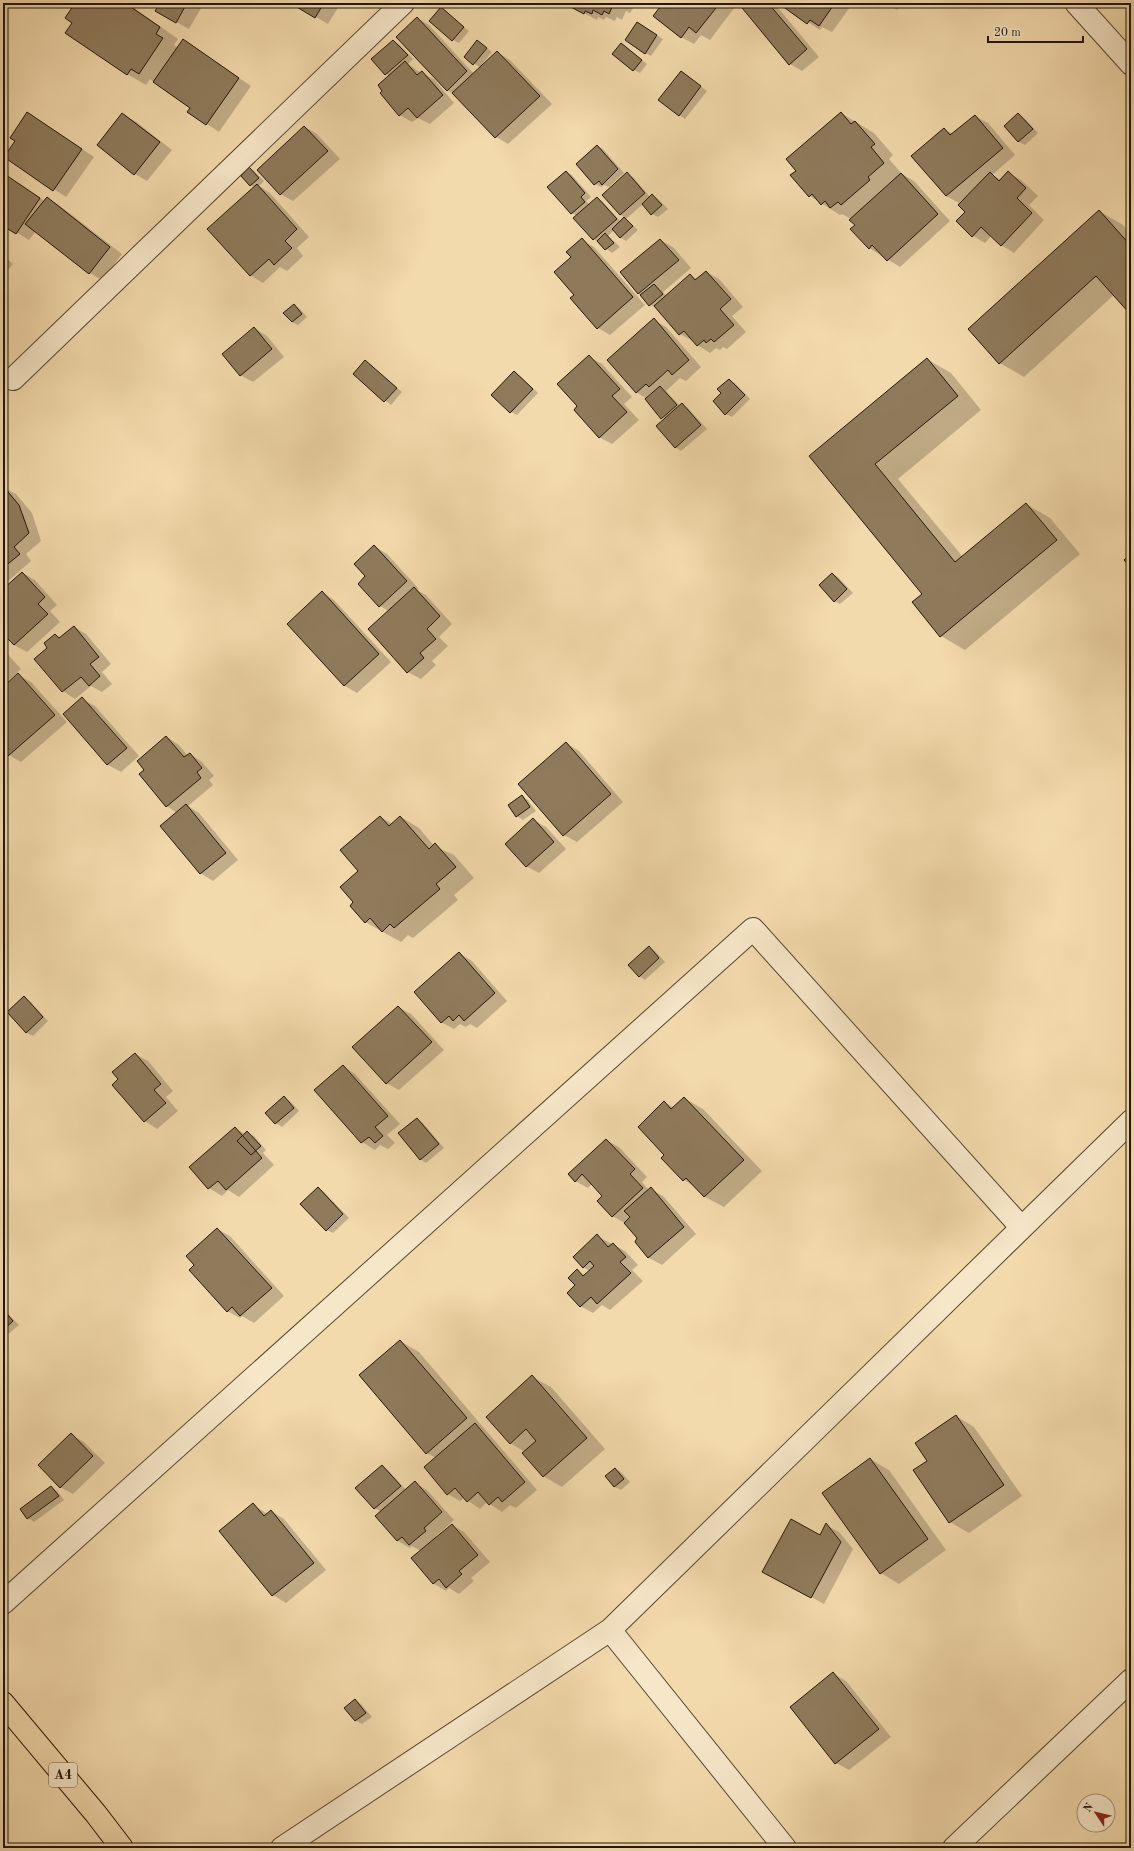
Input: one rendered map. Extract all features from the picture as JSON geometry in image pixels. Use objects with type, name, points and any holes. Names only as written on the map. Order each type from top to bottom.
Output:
[{"type":"highway","name":"A4","points":[[3,1703],[96,1814],[122,1848]]},
{"type":"street","points":[[13,379],[403,3]]},
{"type":"street","points":[[1076,3],[1131,64]]},
{"type":"street","points":[[3,1603],[753,929],[1021,1227]]},
{"type":"street","points":[[282,1848],[610,1630],[1131,1121]]},
{"type":"street","points":[[610,1630],[784,1848]]},
{"type":"street","points":[[954,1848],[1131,1680]]},
{"type":"building","points":[[75,3],[125,3],[160,27],[156,34],[163,38],[139,74],[131,69],[127,75],[65,33],[72,23],[65,18]]},
{"type":"building","points":[[160,3],[187,3],[176,23],[155,11]]},
{"type":"building","points":[[290,3],[324,3],[315,18]]},
{"type":"building","points":[[563,3],[620,3],[618,7],[613,5],[609,14],[604,11],[602,15],[593,10],[592,14],[585,11],[584,14]]},
{"type":"building","points":[[663,3],[720,3],[696,33],[689,27],[681,38],[653,16]]},
{"type":"building","points":[[738,3],[768,3],[807,49],[789,65]]},
{"type":"building","points":[[778,3],[835,3],[819,26],[810,20],[807,24]]},
{"type":"building","points":[[441,7],[464,27],[452,41],[429,21]]},
{"type":"building","points":[[417,17],[467,71],[447,91],[396,37]]},
{"type":"building","points":[[637,22],[657,35],[645,54],[625,40]]},
{"type":"building","points":[[183,39],[239,78],[206,125],[187,112],[190,108],[153,82]]},
{"type":"building","points":[[393,40],[408,55],[385,75],[371,59]]},
{"type":"building","points":[[477,40],[487,48],[473,65],[464,57]]},
{"type":"building","points":[[621,43],[642,60],[633,71],[612,54]]},
{"type":"building","points":[[497,51],[540,96],[495,138],[452,93]]},
{"type":"building","points":[[405,61],[417,75],[422,71],[443,95],[417,118],[408,108],[399,116],[380,93],[382,91],[378,85]]},
{"type":"building","points":[[681,71],[701,86],[679,116],[658,100]]},
{"type":"building","points":[[27,112],[82,149],[53,191],[4,157],[15,141],[10,138]]},
{"type":"building","points":[[841,112],[851,124],[855,121],[875,144],[871,147],[884,163],[868,177],[870,180],[841,205],[838,202],[830,208],[825,201],[821,205],[812,194],[809,197],[790,175],[796,171],[786,159]]},
{"type":"building","points":[[122,113],[160,142],[134,175],[97,145]]},
{"type":"building","points":[[1018,113],[1033,129],[1018,142],[1004,126]]},
{"type":"building","points":[[975,115],[1003,148],[946,196],[911,156],[944,128],[950,135]]},
{"type":"building","points":[[304,126],[328,151],[280,195],[257,170]]},
{"type":"building","points":[[597,145],[618,169],[602,185],[599,181],[594,185],[576,164]]},
{"type":"building","points":[[249,167],[259,178],[250,186],[241,176]]},
{"type":"building","points":[[566,171],[585,193],[581,197],[585,202],[571,214],[547,187]]},
{"type":"building","points":[[1008,171],[1026,188],[1017,198],[1032,213],[1001,246],[981,227],[972,237],[956,221],[965,212],[958,205],[990,172],[999,181]]},
{"type":"building","points":[[627,172],[645,193],[620,215],[602,195]]},
{"type":"building","points":[[3,173],[40,198],[16,234],[3,226]]},
{"type":"building","points":[[901,173],[938,214],[887,261],[872,245],[869,249],[850,229],[855,225],[849,220]]},
{"type":"building","points":[[257,184],[297,229],[285,241],[292,248],[274,265],[269,259],[250,276],[207,229]]},
{"type":"building","points":[[652,194],[662,205],[651,215],[642,204]]},
{"type":"building","points":[[47,197],[110,247],[89,274],[25,224]]},
{"type":"building","points":[[597,197],[617,219],[593,240],[573,218]]},
{"type":"building","points":[[1099,210],[1131,246],[1131,315],[1096,276],[999,364],[968,329]]},
{"type":"building","points":[[624,217],[633,226],[620,238],[612,229]]},
{"type":"building","points":[[605,233],[614,243],[605,250],[597,241]]},
{"type":"building","points":[[582,238],[633,297],[597,329],[570,298],[574,295],[554,272],[571,257],[566,252]]},
{"type":"building","points":[[660,239],[679,260],[638,294],[620,272]]},
{"type":"building","points":[[706,271],[731,299],[720,309],[734,325],[714,342],[711,339],[706,343],[704,340],[697,346],[684,331],[679,335],[654,306],[690,274],[695,280]]},
{"type":"building","points":[[654,284],[663,294],[649,306],[640,295]]},
{"type":"building","points":[[294,304],[302,314],[292,322],[283,313]]},
{"type":"building","points":[[654,318],[689,360],[672,375],[668,370],[649,387],[646,384],[636,393],[607,360]]},
{"type":"building","points":[[254,327],[272,349],[240,376],[222,354]]},
{"type":"building","points":[[589,355],[620,389],[612,396],[627,412],[599,438],[574,410],[577,406],[557,384]]},
{"type":"building","points":[[927,358],[958,396],[875,464],[955,562],[1026,503],[1057,540],[940,637],[912,602],[922,594],[809,456]]},
{"type":"building","points":[[365,360],[397,388],[384,402],[353,374]]},
{"type":"building","points":[[514,371],[533,389],[510,413],[491,395]]},
{"type":"building","points":[[729,379],[745,395],[725,415],[713,401],[721,393],[717,389]]},
{"type":"building","points":[[660,386],[677,405],[661,419],[645,399]]},
{"type":"building","points":[[682,403],[701,425],[675,448],[656,426]]},
{"type":"building","points":[[3,486],[19,505],[29,533],[14,547],[20,554],[3,568]]},
{"type":"building","points":[[374,545],[407,581],[379,607],[358,584],[365,576],[354,564]]},
{"type":"building","points":[[1131,553],[1131,568],[1124,560]]},
{"type":"building","points":[[22,572],[45,597],[38,604],[48,614],[14,645],[3,634],[3,589]]},
{"type":"building","points":[[832,573],[847,589],[834,602],[819,585]]},
{"type":"building","points":[[414,587],[440,616],[427,629],[436,639],[420,653],[424,658],[407,673],[368,629]]},
{"type":"building","points":[[322,591],[379,654],[344,686],[287,624]]},
{"type":"building","points":[[74,626],[99,657],[90,664],[100,676],[89,686],[81,677],[62,692],[34,659],[47,648],[44,643],[55,634],[59,638]]},
{"type":"building","points":[[18,673],[55,715],[8,756],[3,750],[3,687]]},
{"type":"building","points":[[82,697],[127,748],[107,765],[63,714]]},
{"type":"building","points":[[166,736],[184,757],[190,753],[202,768],[197,772],[201,778],[166,807],[139,774],[144,770],[137,761]]},
{"type":"building","points":[[566,742],[611,794],[563,836],[518,784]]},
{"type":"building","points":[[522,795],[530,807],[516,817],[508,805]]},
{"type":"building","points":[[186,804],[226,853],[200,874],[160,826]]},
{"type":"building","points":[[380,816],[389,826],[400,816],[429,849],[435,843],[456,867],[436,884],[440,889],[394,928],[390,924],[382,932],[370,918],[365,923],[350,906],[353,902],[340,887],[358,871],[340,850]]},
{"type":"building","points":[[533,818],[554,842],[526,867],[505,844]]},
{"type":"building","points":[[649,946],[659,958],[639,977],[628,965]]},
{"type":"building","points":[[459,952],[495,993],[464,1021],[459,1015],[453,1021],[449,1016],[441,1023],[414,992]]},
{"type":"building","points":[[24,996],[43,1017],[26,1033],[7,1012]]},
{"type":"building","points":[[398,1006],[432,1042],[386,1084],[352,1047]]},
{"type":"building","points":[[135,1053],[161,1084],[154,1090],[166,1103],[144,1122],[112,1085],[118,1079],[112,1072]]},
{"type":"building","points":[[343,1065],[388,1116],[375,1127],[383,1136],[375,1143],[369,1137],[361,1143],[314,1090]]},
{"type":"building","points":[[284,1096],[294,1108],[275,1124],[265,1113]]},
{"type":"building","points":[[684,1097],[744,1160],[704,1197],[686,1178],[683,1181],[661,1158],[664,1155],[638,1127],[664,1101],[671,1109]]},
{"type":"building","points":[[417,1118],[439,1144],[420,1160],[398,1133]]},
{"type":"building","points":[[235,1127],[262,1158],[226,1190],[218,1181],[208,1189],[189,1167]]},
{"type":"building","points":[[247,1131],[261,1146],[251,1155],[237,1141]]},
{"type":"building","points":[[606,1139],[635,1169],[630,1174],[643,1188],[612,1217],[597,1201],[602,1196],[582,1174],[575,1182],[568,1174]]},
{"type":"building","points":[[318,1187],[343,1214],[326,1231],[300,1204]]},
{"type":"building","points":[[651,1187],[684,1227],[648,1258],[635,1242],[637,1238],[624,1223],[630,1217],[624,1211]]},
{"type":"building","points":[[217,1228],[272,1288],[240,1316],[232,1307],[227,1312],[189,1270],[194,1265],[186,1256]]},
{"type":"building","points":[[597,1234],[608,1247],[613,1243],[626,1257],[620,1262],[631,1273],[597,1304],[591,1297],[580,1307],[567,1293],[575,1285],[568,1278],[577,1269],[583,1276],[594,1266],[590,1261],[583,1268],[573,1257]]},
{"type":"building","points":[[3,1309],[13,1321],[3,1330]]},
{"type":"building","points":[[400,1340],[467,1418],[426,1454],[359,1375]]},
{"type":"building","points":[[532,1375],[587,1438],[543,1477],[522,1453],[536,1441],[526,1429],[510,1444],[486,1417]]},
{"type":"building","points":[[956,1415],[1004,1485],[949,1523],[913,1470],[927,1461],[915,1443]]},
{"type":"building","points":[[475,1423],[525,1482],[502,1502],[498,1497],[489,1505],[478,1492],[467,1502],[455,1488],[447,1495],[424,1467]]},
{"type":"building","points":[[71,1433],[93,1456],[60,1488],[38,1465]]},
{"type":"building","points":[[870,1458],[928,1539],[880,1574],[822,1493]]},
{"type":"building","points":[[382,1465],[401,1486],[374,1509],[355,1488]]},
{"type":"building","points":[[615,1468],[624,1479],[614,1487],[605,1476]]},
{"type":"building","points":[[415,1481],[442,1512],[424,1528],[426,1531],[409,1545],[402,1537],[397,1541],[375,1516]]},
{"type":"building","points":[[51,1486],[59,1496],[27,1519],[20,1509]]},
{"type":"building","points":[[253,1503],[264,1516],[271,1510],[314,1563],[272,1596],[219,1531]]},
{"type":"building","points":[[791,1519],[820,1535],[826,1523],[841,1542],[811,1598],[762,1572]]},
{"type":"building","points":[[452,1524],[478,1555],[459,1571],[462,1574],[446,1588],[439,1579],[433,1584],[411,1558]]},
{"type":"building","points":[[833,1672],[879,1729],[835,1764],[790,1707]]},
{"type":"building","points":[[355,1699],[366,1713],[355,1721],[344,1708]]}]
